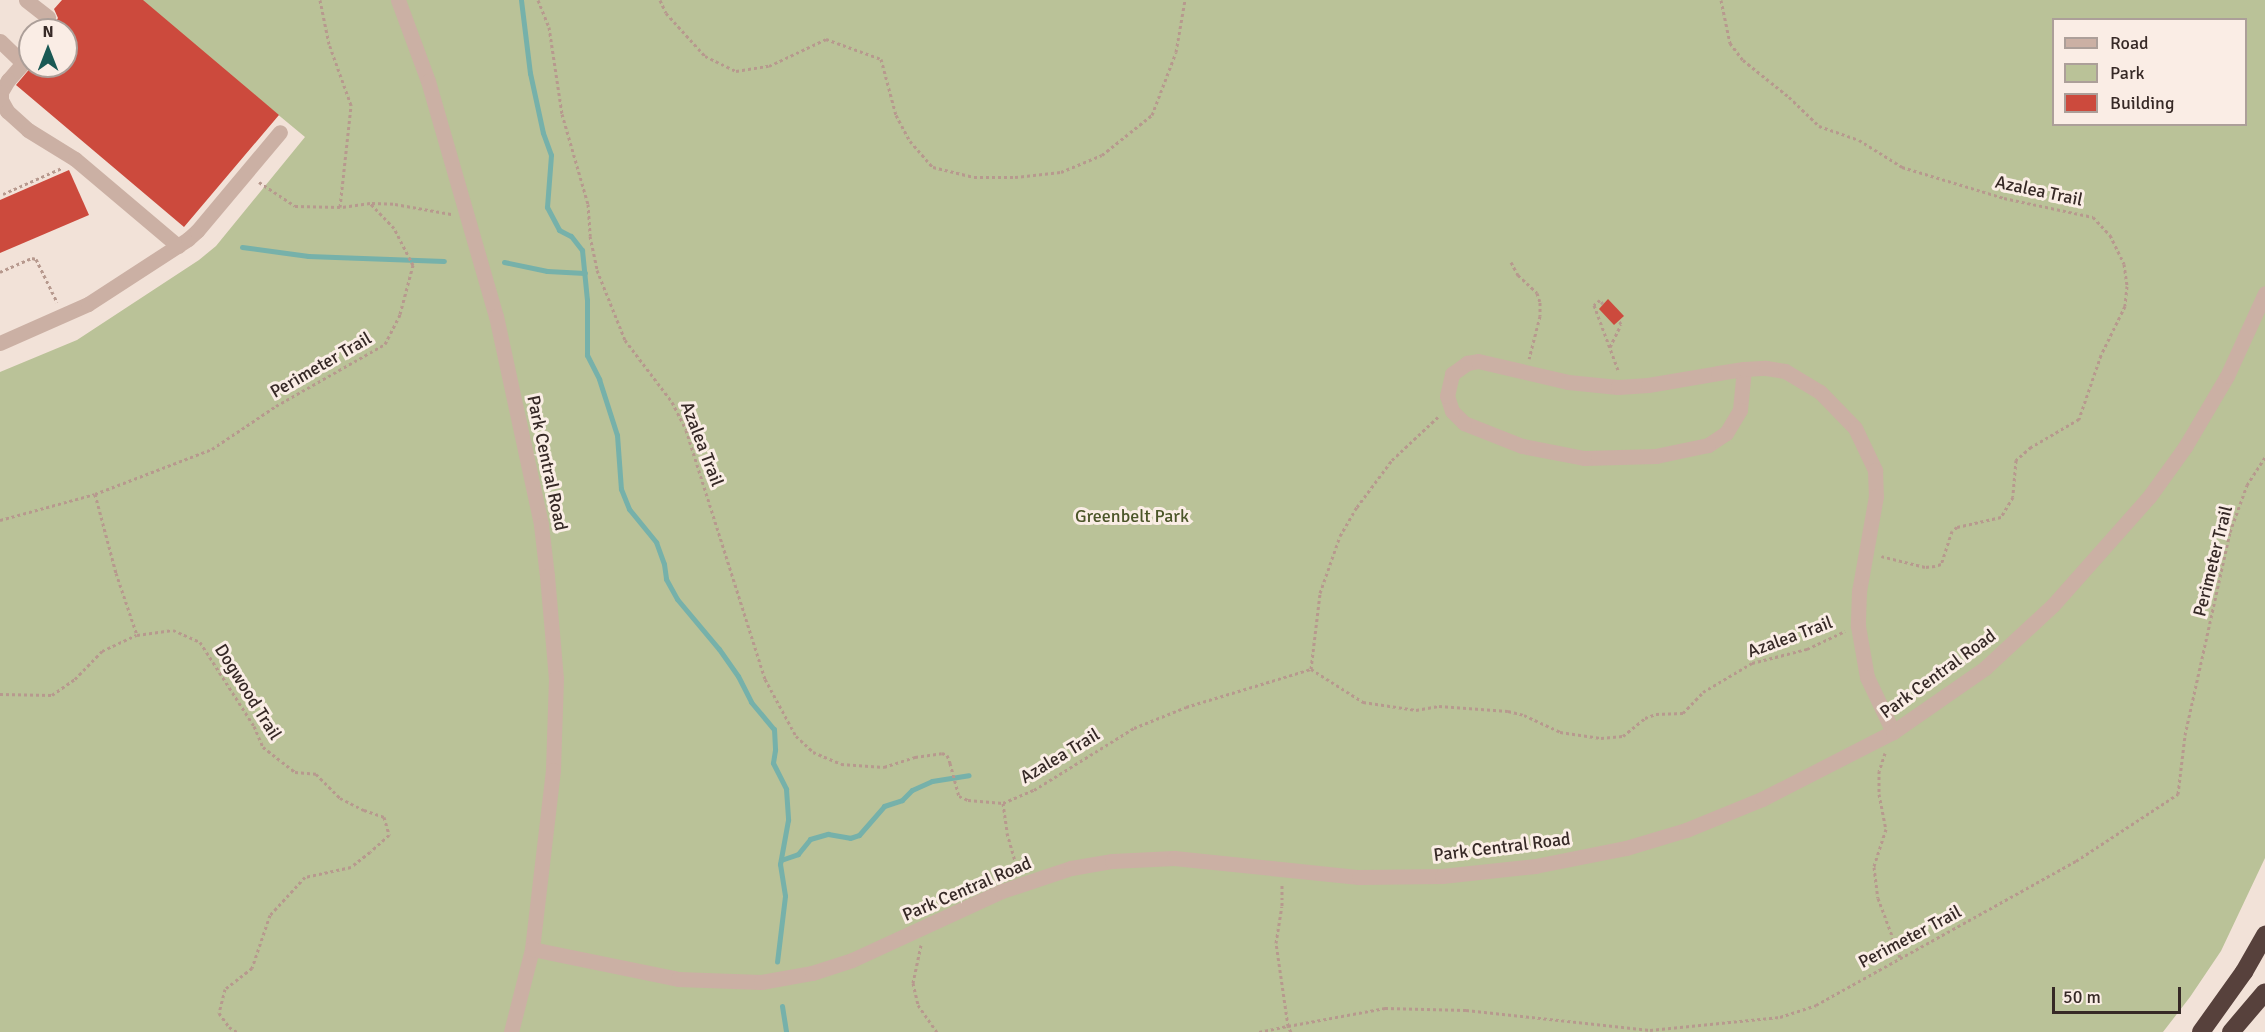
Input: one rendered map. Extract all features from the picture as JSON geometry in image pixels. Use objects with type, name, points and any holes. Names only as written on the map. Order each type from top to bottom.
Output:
[{"type":"highway","points":[[2201,1032],[2244,972],[2265,935]]},
{"type":"highway","points":[[2231,1032],[2265,992]]},
{"type":"street","points":[[26,0],[48,17]]},
{"type":"street","name":"Park Central Road","points":[[398,0],[428,81],[467,215],[505,356],[542,525],[555,678],[553,770],[532,949],[511,1032]]},
{"type":"street","points":[[0,41],[23,63],[8,80],[2,92],[2,100],[7,111],[28,130],[75,159],[178,246]]},
{"type":"street","points":[[0,343],[88,304],[178,246],[197,231],[280,132]]},
{"type":"street","name":"Park Central Road","points":[[532,949],[678,980],[761,982],[812,973],[852,960],[1014,887],[1071,868],[1112,861],[1174,858],[1359,877],[1442,876],[1535,866],[1626,848],[1686,830],[1762,799],[1893,732],[1985,668],[2036,621],[2149,497],[2185,447],[2227,376],[2265,293]]},
{"type":"street","points":[[1744,369],[1740,410],[1726,433],[1708,445],[1656,456],[1584,458],[1521,446],[1464,423],[1449,405],[1449,381],[1456,369],[1467,363],[1489,362],[1568,382],[1618,387],[1674,382],[1744,369],[1776,369],[1799,378],[1835,405],[1855,428],[1874,464],[1877,480],[1868,552],[1859,591],[1858,626],[1867,677],[1893,732]]},
{"type":"path","points":[[320,0],[329,44],[351,105],[340,207]]},
{"type":"path","name":"Azalea Trail","points":[[538,0],[549,27],[562,114],[588,204],[590,236],[597,270],[625,340],[672,402],[687,430],[751,635],[774,699],[796,736],[813,752],[841,764],[884,767],[915,757],[942,753],[947,755],[959,796],[968,800],[1003,803],[1034,790],[1134,728],[1186,707],[1311,669],[1363,702],[1416,710],[1440,706],[1508,711],[1524,715],[1560,732],[1601,738],[1629,734],[1645,718],[1656,714],[1683,713],[1703,693],[1752,663],[1807,649],[1858,626]]},
{"type":"path","points":[[660,0],[666,13],[705,56],[736,71],[769,66],[826,39],[881,59],[896,115],[910,141],[933,167],[974,177],[1015,177],[1061,172],[1102,155],[1152,115],[1176,51],[1185,0]]},
{"type":"path","name":"Azalea Trail","points":[[1721,0],[1730,43],[1743,60],[1789,97],[1819,126],[1859,140],[1902,167],[1994,196],[2094,217],[2110,235],[2124,264],[2127,286],[2125,306],[2101,355],[2079,419],[2031,447],[2016,460],[2013,497],[2001,517],[1957,527],[1952,531],[1941,564],[1935,566],[1903,562],[1868,552]]},
{"type":"path","points":[[3,194],[68,165]]},
{"type":"path","points":[[247,172],[295,206],[340,207],[370,203],[395,204],[467,215]]},
{"type":"path","name":"Perimeter Trail","points":[[0,520],[95,494],[212,449],[276,406],[385,344],[399,314],[413,266],[394,228],[370,203]]},
{"type":"path","points":[[0,272],[32,258],[36,259],[53,298],[55,301],[64,302]]},
{"type":"path","points":[[1510,262],[1518,275],[1537,293],[1540,302],[1536,336],[1524,372]]},
{"type":"path","points":[[1603,304],[1600,300],[1594,305],[1618,367],[1618,387]]},
{"type":"path","points":[[1610,346],[1621,324],[1618,321]]},
{"type":"path","points":[[1311,669],[1320,593],[1340,536],[1392,460],[1416,440],[1449,405]]},
{"type":"path","name":"Perimeter Trail","points":[[1259,1032],[1385,1008],[1466,1010],[1650,1030],[1780,1017],[1816,1005],[2076,861],[2178,794],[2185,735],[2230,532],[2247,485],[2265,457]]},
{"type":"path","points":[[95,494],[116,573],[137,636]]},
{"type":"path","name":"Dogwood Trail","points":[[0,694],[52,695],[75,679],[102,651],[137,636],[173,630],[200,642],[254,726],[263,747],[295,772],[316,774],[340,798],[364,810],[384,816],[389,835],[351,867],[305,877],[270,915],[252,968],[225,989],[219,1013],[228,1027],[237,1032]]},
{"type":"path","points":[[1893,732],[1879,771],[1879,794],[1886,829],[1874,867],[1878,898],[1900,957]]},
{"type":"path","points":[[1003,803],[1006,833],[1019,873],[1014,887]]},
{"type":"path","points":[[1281,869],[1282,906],[1276,943],[1288,1026],[1291,1032]]},
{"type":"path","points":[[923,927],[913,983],[918,1005],[937,1032]]},
{"type":"green space","name":"Greenbelt Park","points":[[140,0],[2265,0],[2265,858],[2221,951],[2163,1032],[0,1032],[0,372],[77,340],[199,260],[216,246],[305,137]]},
{"type":"building","points":[[62,0],[143,0],[279,115],[184,227],[16,85],[22,78],[78,78],[78,18],[58,18],[54,9]]},
{"type":"building","points":[[69,170],[89,215],[0,253],[0,200]]},
{"type":"building","points":[[1608,299],[1624,316],[1614,325],[1599,309]]},
{"type":"waterway","points":[[521,0],[530,73],[543,133],[551,155],[547,207],[559,230],[571,236],[582,250],[587,300],[587,355],[599,379],[617,435],[621,489],[629,509],[656,542],[664,564],[666,579],[677,599],[719,649],[738,676],[751,702],[774,729],[773,763],[786,789],[788,820],[780,864],[785,896],[777,962]]},
{"type":"waterway","points":[[242,247],[308,256],[444,261]]},
{"type":"waterway","points":[[504,262],[547,271],[585,273]]},
{"type":"waterway","points":[[781,860],[798,854],[810,839],[828,834],[850,838],[859,835],[884,806],[902,800],[912,790],[932,781],[969,775]]},
{"type":"waterway","points":[[782,1006],[786,1032]]}]
